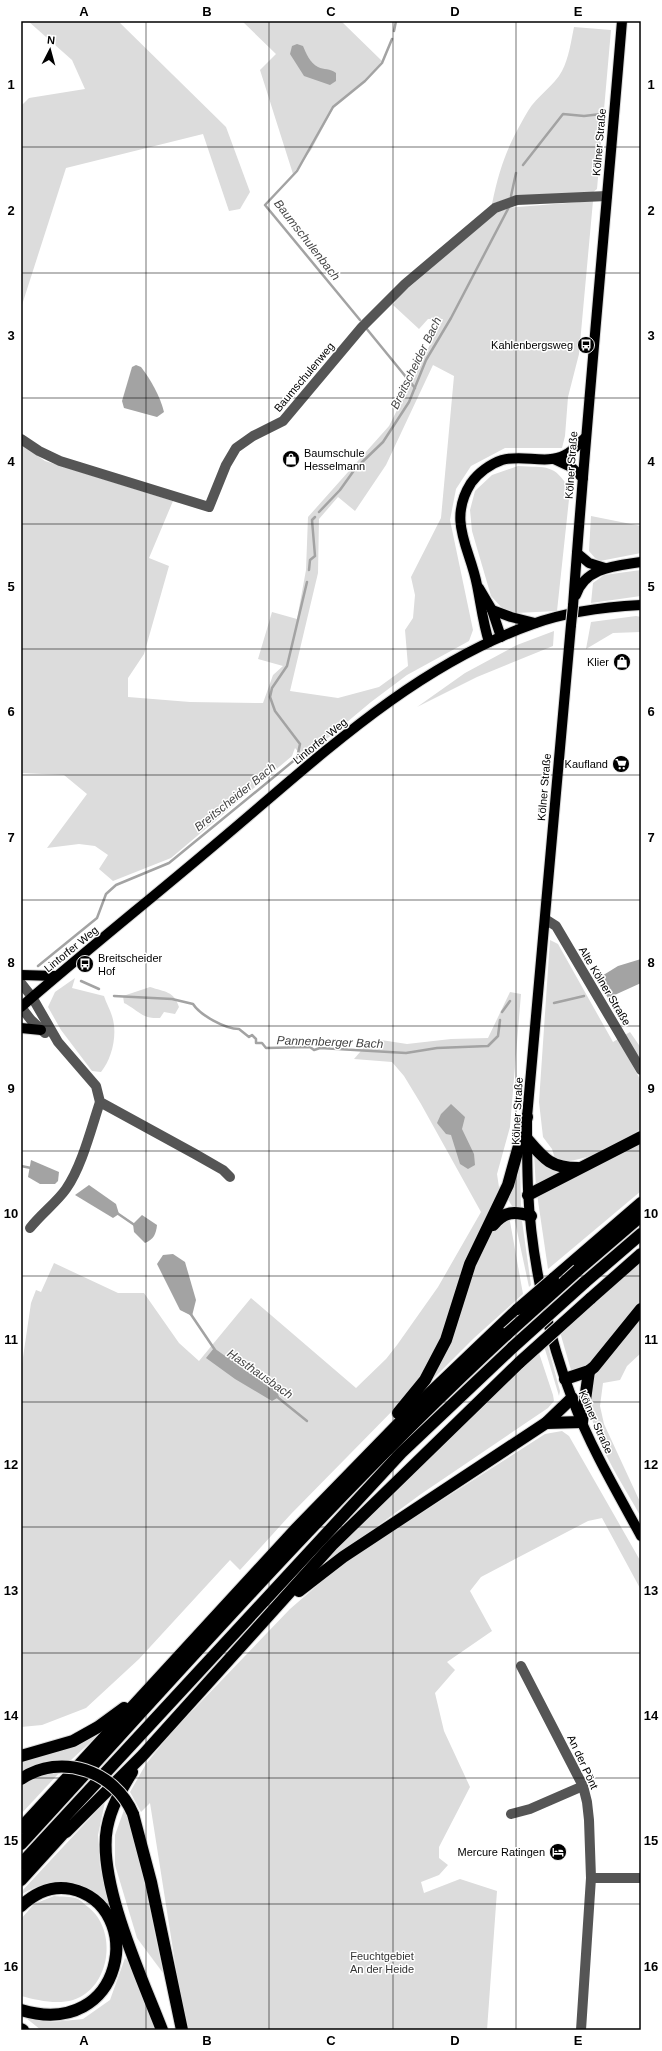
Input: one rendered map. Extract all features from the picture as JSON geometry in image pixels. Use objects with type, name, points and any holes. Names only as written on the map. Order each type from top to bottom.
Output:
[{"type":"highway","points":[[370,1452],[387,1425],[419,1389],[437,1360],[450,1329],[470,1264],[506,1191],[517,1158],[527,1117]]},
{"type":"highway","points":[[528,1195],[641,1137]]},
{"type":"highway","points":[[527,1139],[542,1156],[553,1165],[565,1168],[580,1168]]},
{"type":"highway","points":[[21,1828],[295,1530],[370,1452],[518,1309],[641,1203]]},
{"type":"highway","points":[[484,1235],[500,1217],[507,1213],[517,1212],[531,1216]]},
{"type":"highway","points":[[21,1844],[285,1556],[398,1438],[508,1333],[641,1216]]},
{"type":"highway","points":[[21,1864],[402,1453],[513,1347],[641,1234]]},
{"type":"highway","points":[[21,1880],[66,1832],[143,1755],[332,1545],[520,1362],[641,1254]]},
{"type":"highway","points":[[546,1423],[582,1422],[589,1371],[641,1309]]},
{"type":"highway","points":[[564,1379],[589,1371]]},
{"type":"highway","points":[[276,1609],[343,1557],[546,1423],[572,1398]]},
{"type":"highway","points":[[66,1832],[217,1652]]},
{"type":"highway","points":[[21,1756],[48,1750],[82,1737],[141,1698]]},
{"type":"highway","points":[[21,1749],[48,1750]]},
{"type":"highway","points":[[143,1755],[116,1799],[107,1829],[106,1850],[109,1876],[115,1902],[162,2030]]},
{"type":"highway","points":[[21,1779],[41,1770],[57,1767],[86,1770],[100,1776],[116,1788],[127,1800],[133,1814],[147,1867],[182,2030]]},
{"type":"highway","points":[[21,1906],[35,1895],[45,1890],[57,1888],[78,1891],[96,1900],[104,1911],[110,1921],[116,1944],[114,1968],[110,1980],[103,1990],[86,2006],[74,2012],[59,2015],[45,2015],[21,2010]]},
{"type":"main road","name":"Kölner Straße","points":[[622,21],[573,606],[527,1117],[527,1139],[528,1195],[545,1308],[564,1379],[582,1422],[605,1470],[641,1536]]},
{"type":"main road","points":[[554,459],[571,452],[586,437]]},
{"type":"main road","points":[[489,642],[480,611],[477,584],[461,528],[460,511],[465,493],[484,469],[501,460],[518,457],[554,459],[571,467],[583,478]]},
{"type":"main road","points":[[577,553],[589,562],[605,568]]},
{"type":"main road","points":[[573,606],[583,581],[605,568],[641,562]]},
{"type":"main road","points":[[477,584],[492,610],[501,637],[535,623],[587,610],[641,605]]},
{"type":"main road","points":[[492,610],[504,616],[535,623]]},
{"type":"main road","name":"Lintorfer Weg","points":[[21,1007],[56,976],[130,917],[350,732],[416,684],[489,642],[501,637]]},
{"type":"main road","points":[[21,975],[56,976]]},
{"type":"main road","points":[[21,1028],[41,1030]]},
{"type":"street","name":"Baumschulenweg","points":[[21,439],[39,451],[60,461],[209,507],[226,465],[236,448],[253,436],[283,421],[362,327],[405,284],[495,208],[517,200],[607,196]]},
{"type":"street","name":"Alte Kölner Straße","points":[[545,919],[556,926],[641,1070]]},
{"type":"street","points":[[21,983],[32,997],[58,1042],[96,1086],[100,1102],[73,1178],[65,1191],[42,1213],[30,1228]]},
{"type":"street","points":[[21,1007],[41,1030],[58,1042]]},
{"type":"street","points":[[100,1102],[223,1170],[230,1177]]},
{"type":"street","name":"An der Pönt","points":[[521,1666],[583,1786],[589,1820],[592,1878],[581,2030]]},
{"type":"street","points":[[511,1814],[530,1809],[583,1786]]},
{"type":"street","points":[[592,1878],[641,1878]]},
{"type":"green space","points":[[28,21],[118,21],[226,127],[250,192],[240,209],[229,211],[203,134],[66,168],[21,308],[21,106],[29,98],[85,89],[72,60]]},
{"type":"green space","points":[[242,21],[341,21],[382,61],[366,81],[334,107],[311,150],[293,174],[260,70],[276,54]]},
{"type":"green space","points":[[574,27],[611,30],[597,189],[592,193],[509,198],[492,204],[498,178],[510,145],[528,111],[562,71],[568,55]]},
{"type":"green space","points":[[593,201],[579,354],[568,397],[565,436],[562,448],[505,448],[471,466],[456,489],[450,520],[473,630],[469,641],[407,675],[371,702],[304,758],[295,748],[292,756],[171,858],[113,881],[99,869],[108,855],[95,846],[79,844],[47,848],[87,794],[64,775],[21,773],[21,444],[45,461],[173,501],[149,558],[169,566],[144,654],[128,678],[128,697],[190,702],[263,703],[273,675],[283,666],[258,659],[272,612],[297,619],[306,570],[308,517],[389,426],[443,319],[428,319],[419,329],[393,305],[397,298],[491,215],[504,208]],"holes":[[[433,365],[454,376],[441,518],[411,577],[415,595],[413,618],[405,630],[408,666],[379,687],[338,698],[290,691],[318,573],[319,519],[338,497],[355,511],[386,465]]]},
{"type":"green space","points":[[518,466],[543,467],[554,471],[559,475],[570,490],[557,611],[516,613],[502,608],[491,596],[472,531],[470,510],[475,491],[492,475]]},
{"type":"green space","points":[[591,516],[641,526],[641,553],[600,561],[595,558],[589,551]]},
{"type":"green space","points":[[641,570],[641,596],[591,603],[593,583],[604,575]]},
{"type":"green space","points":[[636,616],[641,617],[641,632],[613,633],[586,649],[591,622]]},
{"type":"green space","points":[[554,631],[553,646],[477,677],[417,707],[465,673],[517,645]]},
{"type":"green space","points":[[550,940],[558,944],[613,1042],[618,1039],[641,1081],[641,1129],[601,1152],[579,1159],[556,1162],[552,1149],[543,1137],[539,1102]]},
{"type":"green space","points":[[75,978],[72,988],[104,996],[114,1023],[113,1046],[105,1067],[101,1072],[92,1071],[61,1030],[48,1007],[55,992]]},
{"type":"green space","points":[[150,987],[172,995],[179,1007],[175,1014],[164,1012],[160,1018],[144,1016],[124,1003],[123,996]]},
{"type":"green space","points":[[510,992],[521,994],[510,1127],[497,1174],[500,1194],[470,1249],[440,1343],[417,1382],[404,1399],[291,1514],[240,1570],[230,1560],[139,1659],[86,1708],[42,1725],[21,1727],[21,1371],[31,1303],[36,1290],[41,1292],[54,1263],[118,1293],[144,1293],[179,1343],[199,1361],[251,1298],[356,1388],[386,1359],[397,1345],[438,1287],[481,1212],[404,1076],[392,1062],[354,1059],[367,1044],[381,1040],[407,1044],[451,1039],[488,1038]]},
{"type":"green space","points":[[630,1032],[641,1048],[641,1062],[625,1035]]},
{"type":"green space","points":[[641,1143],[641,1191],[548,1269],[537,1194]]},
{"type":"green space","points":[[534,1153],[568,1172],[536,1188]]},
{"type":"green space","points":[[520,1159],[521,1208],[512,1206],[507,1198]]},
{"type":"green space","points":[[509,1216],[523,1294],[474,1338],[434,1378],[433,1377],[479,1253],[496,1227]]},
{"type":"green space","points":[[514,1217],[518,1217],[522,1221],[531,1285],[529,1287]]},
{"type":"green space","points":[[641,1262],[641,1303],[598,1356],[589,1364],[576,1371],[571,1370],[560,1332]]},
{"type":"green space","points":[[641,1317],[641,1353],[627,1366],[620,1380],[603,1383],[600,1406],[604,1424],[641,1504],[641,1517],[612,1467],[595,1428],[590,1408],[590,1390],[595,1374],[611,1352]]},
{"type":"green space","points":[[547,1343],[560,1391],[559,1396],[544,1346]]},
{"type":"green space","points":[[538,1350],[553,1395],[554,1401],[548,1408],[421,1494],[318,1570],[345,1539]]},
{"type":"green space","name":"Feuchtgebiet An der Heide","points":[[562,1431],[569,1436],[641,1562],[641,1590],[602,1518],[588,1521],[481,1577],[470,1591],[492,1631],[447,1662],[455,1670],[435,1693],[444,1731],[470,1787],[439,1847],[439,1858],[448,1865],[439,1875],[421,1882],[424,1893],[460,1879],[497,1891],[487,2030],[188,2030],[179,1988],[150,1803],[141,1812],[130,1792],[146,1764],[171,1733],[290,1609],[342,1564],[545,1434]]},
{"type":"green space","points":[[94,1735],[96,1737],[71,1760],[47,1761],[21,1771],[21,1761],[70,1748]]},
{"type":"green space","points":[[60,1772],[21,1814],[21,1786],[38,1776]]},
{"type":"green space","points":[[105,1802],[98,1835],[100,1867],[117,1923],[105,1902],[96,1893],[86,1887],[64,1882],[53,1882],[31,1889],[21,1895],[21,1892]]},
{"type":"green space","points":[[124,1810],[134,1833],[163,1973],[137,1938],[115,1865],[115,1835]]},
{"type":"green space","points":[[54,1896],[76,1898],[88,1907],[98,1917],[104,1930],[106,1943],[106,1958],[96,1984],[86,1994],[73,2000],[60,2002],[21,1996],[21,1919],[34,1904]]},
{"type":"green space","points":[[125,1958],[133,1966],[156,2030],[41,2030],[26,2018],[52,2022],[83,2019],[110,2000]]},
{"type":"shaded area","points":[[297,44],[303,46],[309,58],[315,65],[320,68],[332,70],[336,73],[336,81],[330,85],[304,76],[290,54],[292,46]]},
{"type":"shaded area","points":[[136,365],[141,367],[145,372],[155,388],[160,400],[164,412],[157,417],[124,408],[122,401],[132,367]]},
{"type":"shaded area","points":[[641,959],[641,983],[608,998],[597,979],[618,966]]},
{"type":"shaded area","points":[[451,1104],[465,1117],[462,1129],[474,1154],[475,1165],[468,1169],[460,1164],[451,1135],[446,1134],[437,1123],[441,1114]]},
{"type":"shaded area","points":[[31,1160],[59,1172],[58,1181],[55,1184],[40,1184],[28,1177]]},
{"type":"shaded area","points":[[89,1185],[116,1204],[119,1214],[113,1218],[75,1195]]},
{"type":"shaded area","points":[[142,1215],[157,1225],[154,1236],[151,1240],[145,1243],[134,1232],[133,1224]]},
{"type":"shaded area","points":[[173,1254],[185,1262],[196,1300],[192,1316],[180,1310],[157,1264],[163,1255]]},
{"type":"shaded area","points":[[214,1348],[228,1358],[231,1354],[243,1369],[276,1388],[279,1397],[272,1401],[235,1379],[206,1358]]},
{"type":"waterway","name":"Baumschulenbach","points":[[394,31],[396,21]]},
{"type":"waterway","name":"Baumschulenbach","points":[[360,320],[265,205],[297,171],[333,107],[365,81],[382,63],[392,39]]},
{"type":"waterway","name":"Breitscheider Bach","points":[[523,165],[563,114],[584,116],[601,114]]},
{"type":"waterway","name":"Breitscheider Bach","points":[[511,196],[516,173]]},
{"type":"waterway","name":"Breitscheider Bach","points":[[319,512],[340,490],[355,469],[383,442],[409,402],[426,360],[451,318],[509,207]]},
{"type":"waterway","name":"Baumschulenbach","points":[[366,328],[415,388]]},
{"type":"waterway","name":"Breitscheider Bach","points":[[309,570],[310,560],[315,556],[312,520],[315,517]]},
{"type":"waterway","name":"Breitscheider Bach","points":[[38,966],[97,918],[106,894],[116,885],[169,863],[297,758],[300,744],[275,711],[270,697],[272,688],[287,666],[307,582]]},
{"type":"waterway","name":"Pannenberger Bach","points":[[81,981],[99,989]]},
{"type":"waterway","name":"Pannenberger Bach","points":[[114,996],[172,999],[193,1004],[201,1013],[213,1021],[227,1027],[239,1029],[249,1037],[252,1035],[256,1039],[256,1043],[262,1043],[266,1048],[310,1047],[314,1050],[320,1048],[406,1053],[437,1048],[488,1046],[498,1036],[500,1020]]},
{"type":"waterway","name":"Pannenberger Bach","points":[[554,1003],[584,996]]},
{"type":"waterway","name":"Pannenberger Bach","points":[[502,1012],[510,1001]]},
{"type":"waterway","name":"Hasthausbach","points":[[21,1166],[31,1168]]},
{"type":"waterway","name":"Hasthausbach","points":[[117,1213],[136,1226]]},
{"type":"waterway","name":"Hasthausbach","points":[[190,1313],[215,1350]]},
{"type":"waterway","name":"Hasthausbach","points":[[276,1396],[307,1421]]},
{"type":"place","name":"Kahlenbergsweg","points":[[586,345]]},
{"type":"place","name":"Baumschule Hesselmann","points":[[291,459]]},
{"type":"place","name":"Klier","points":[[622,662]]},
{"type":"place","name":"Kaufland","points":[[621,764]]},
{"type":"place","name":"Breitscheider Hof","points":[[85,964]]},
{"type":"place","name":"Mercure Ratingen","points":[[558,1852]]}]
